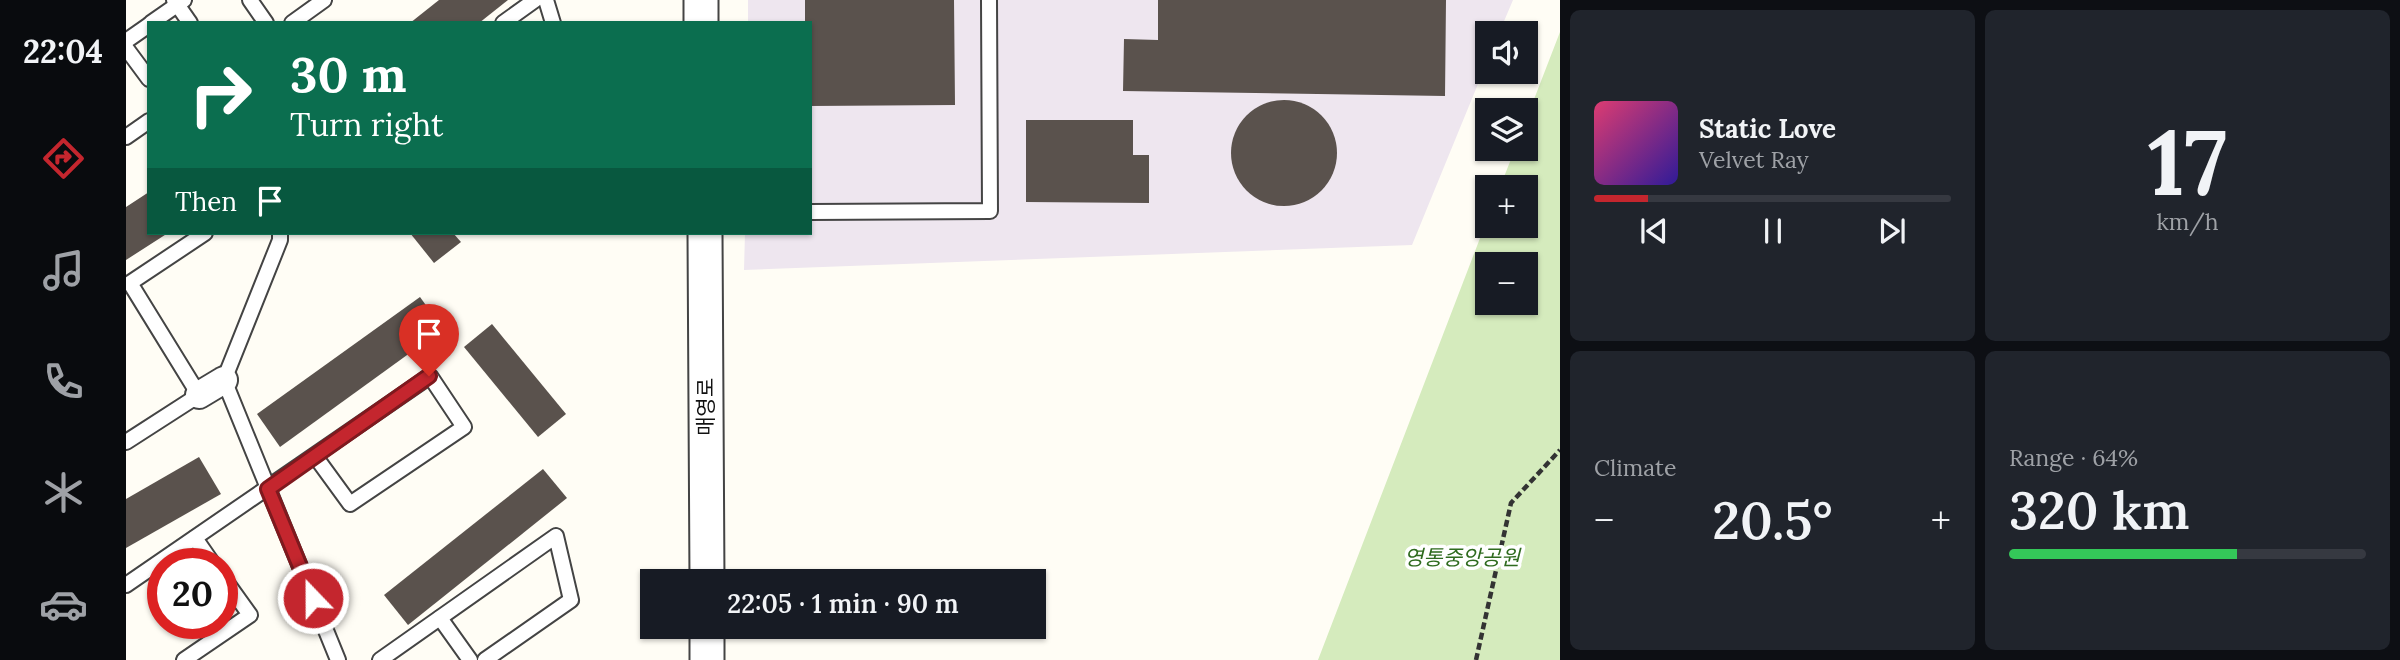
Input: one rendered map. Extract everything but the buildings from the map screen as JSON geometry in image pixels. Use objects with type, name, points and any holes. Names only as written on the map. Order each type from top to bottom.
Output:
[{"type":"street","points":[[701,0],[701,21]]},
{"type":"street","name":"매영로","points":[[705,235],[707,569]]},
{"type":"street","points":[[198,395],[224,380]]},
{"type":"street","points":[[707,639],[707,660]]},
{"type":"lane","points":[[250,0],[265,21]]},
{"type":"lane","points":[[295,21],[324,0]]},
{"type":"lane","points":[[506,21],[535,0]]},
{"type":"lane","points":[[546,0],[552,21]]},
{"type":"lane","points":[[812,212],[990,211],[989,0]]},
{"type":"lane","points":[[154,21],[178,2],[189,21]]},
{"type":"lane","points":[[126,41],[147,26]]},
{"type":"lane","points":[[126,47],[147,76]]},
{"type":"lane","points":[[126,137],[147,122]]},
{"type":"lane","points":[[126,442],[198,395],[130,284],[202,235]]},
{"type":"lane","points":[[281,235],[224,380],[338,660]]},
{"type":"lane","points":[[126,586],[429,376],[464,427],[350,504],[315,456]]},
{"type":"lane","points":[[380,660],[556,536],[571,600],[485,660]]},
{"type":"lane","points":[[195,538],[202,548]]},
{"type":"lane","points":[[238,598],[250,615],[238,623]]},
{"type":"lane","points":[[440,618],[470,660]]},
{"type":"lane","points":[[184,660],[215,639]]},
{"type":"path","points":[[1476,660],[1511,503],[1560,450]]},
{"type":"shaded area","points":[[748,0],[1513,0],[1504,21],[1475,21],[1475,84],[1478,84],[1412,245],[744,270],[745,235],[812,235],[812,21],[748,21]]},
{"type":"green space","name":"영통중앙공원","points":[[1560,32],[1560,660],[1318,660],[1480,238],[1538,238],[1538,175],[1505,175],[1510,161],[1538,161],[1538,98],[1534,98]]},
{"type":"route","points":[[313,598],[268,489],[429,376]]}]
